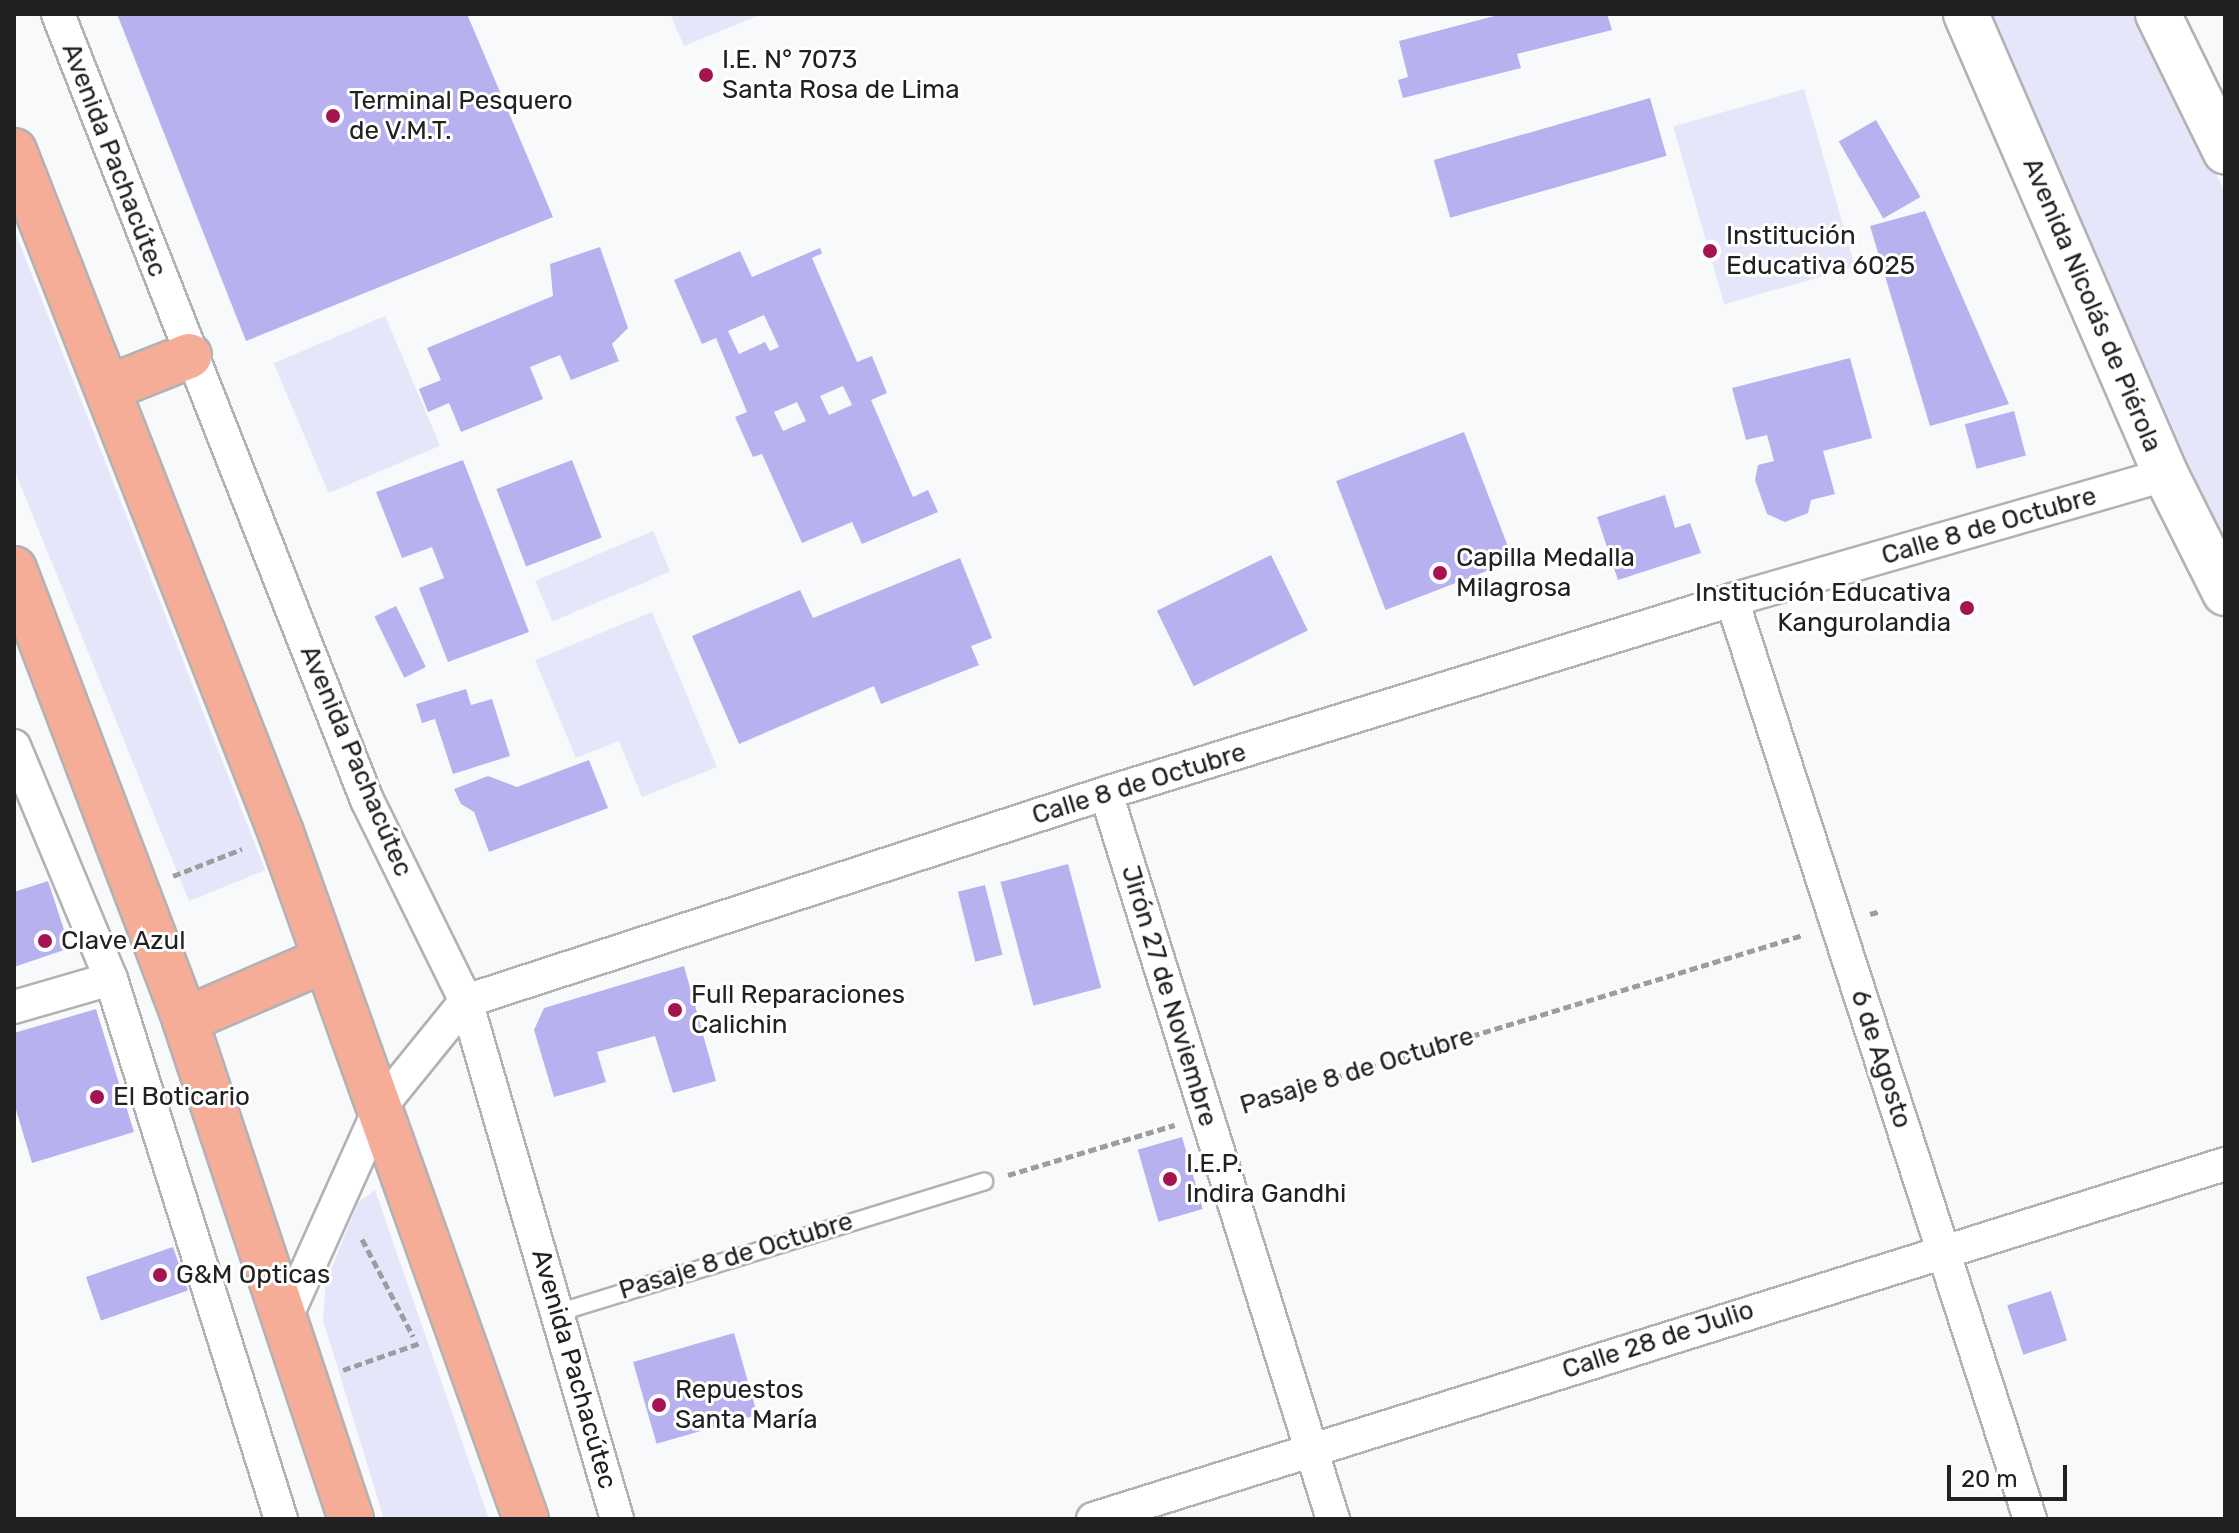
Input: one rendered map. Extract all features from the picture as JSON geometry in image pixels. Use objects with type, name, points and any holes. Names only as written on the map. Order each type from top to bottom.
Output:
[{"type":"main road","name":"Avenida Nicolás de Piérola","points":[[1966,14],[2166,475],[2225,593]]},
{"type":"main road","points":[[2158,14],[2225,151]]},
{"type":"main road","points":[[14,151],[111,387],[381,1106],[438,1338],[526,1519]]},
{"type":"main road","points":[[111,387],[189,356]]},
{"type":"main road","points":[[14,569],[185,1020],[351,1519]]},
{"type":"main road","points":[[185,1020],[324,960]]},
{"type":"street","name":"Avenida Pachacútec","points":[[58,14],[189,356],[213,404],[367,800],[466,1001],[617,1519]]},
{"type":"street","name":"Calle 8 de Octubre","points":[[466,1001],[1106,793],[1732,600],[2166,475]]},
{"type":"street","name":"6 de Agosto","points":[[1732,600],[2030,1519]]},
{"type":"street","points":[[14,746],[111,979],[281,1519]]},
{"type":"street","name":"Jirón 27 de Noviembre","points":[[1106,793],[1333,1519]]},
{"type":"street","points":[[14,1007],[111,979]]},
{"type":"street","points":[[286,1317],[381,1106],[466,1001]]},
{"type":"street","name":"Calle 28 de Julio","points":[[1093,1519],[2225,1164]]},
{"type":"lane","name":"Pasaje 8 de Octubre","points":[[557,1313],[984,1182]]},
{"type":"path","points":[[136,890],[281,833]]},
{"type":"path","name":"Pasaje 8 de Octubre","points":[[984,1182],[1881,911]]},
{"type":"path","points":[[344,1189],[373,1271],[438,1338]]},
{"type":"path","points":[[423,1359],[438,1338]]},
{"type":"path","points":[[304,1383],[438,1338]]},
{"type":"shaded area","points":[[670,14],[762,14],[684,46]]},
{"type":"shaded area","points":[[1987,14],[2139,14],[2225,192],[2225,548]]},
{"type":"shaded area","points":[[1804,89],[1855,267],[1724,304],[1673,126]]},
{"type":"shaded area","points":[[14,229],[265,870],[189,901],[14,469]]},
{"type":"shaded area","points":[[385,316],[440,446],[329,493],[274,363]]},
{"type":"shaded area","points":[[653,531],[670,572],[552,622],[535,581]]},
{"type":"shaded area","points":[[652,612],[717,767],[642,797],[619,741],[576,758],[535,660]]},
{"type":"shaded area","points":[[375,1190],[489,1519],[384,1519],[323,1320],[326,1281],[358,1203]]},
{"type":"building","name":"Terminal Pesquero de V.M.T.","points":[[117,14],[467,14],[553,217],[246,341]]},
{"type":"building","points":[[1502,14],[1607,14],[1612,30],[1517,54],[1521,68],[1403,98],[1398,80],[1408,77],[1399,41]]},
{"type":"building","points":[[1650,98],[1667,156],[1450,218],[1434,160]]},
{"type":"building","points":[[1876,120],[1920,197],[1883,219],[1839,142]]},
{"type":"building","points":[[1925,211],[2009,404],[1930,426],[1870,226]]},
{"type":"building","points":[[600,247],[628,328],[612,344],[619,361],[571,380],[560,355],[530,367],[543,399],[461,432],[449,403],[428,412],[419,389],[441,380],[427,348],[553,296],[550,264]]},
{"type":"building","points":[[820,248],[822,253],[812,258],[857,362],[872,356],[887,393],[871,400],[913,497],[928,490],[938,512],[862,544],[852,522],[802,543],[762,454],[753,457],[735,417],[747,412],[716,338],[702,344],[674,280],[740,251],[752,277]],"holes":[[[764,315],[779,347],[770,351],[765,342],[739,354],[728,331]],[[843,386],[852,405],[829,415],[820,396]],[[797,402],[806,421],[783,431],[774,412]]]},
{"type":"building","points":[[1850,358],[1872,438],[1823,451],[1835,494],[1811,500],[1808,513],[1785,522],[1767,514],[1755,480],[1758,465],[1774,461],[1767,435],[1746,440],[1732,388]]},
{"type":"building","points":[[2014,411],[2026,455],[1977,469],[1965,424]]},
{"type":"building","points":[[1464,432],[1513,561],[1386,610],[1336,481]]},
{"type":"building","points":[[463,460],[529,632],[448,662],[419,588],[444,578],[432,547],[402,558],[376,492]]},
{"type":"building","points":[[572,460],[602,537],[526,567],[496,489]]},
{"type":"building","points":[[1665,495],[1675,528],[1690,523],[1701,553],[1618,580],[1597,517]]},
{"type":"building","points":[[1271,555],[1308,630],[1194,686],[1157,611]]},
{"type":"building","points":[[960,558],[992,638],[971,646],[979,665],[881,704],[874,686],[739,744],[692,636],[800,590],[813,618]]},
{"type":"building","points":[[396,606],[426,667],[404,678],[374,617]]},
{"type":"building","points":[[466,689],[471,705],[492,699],[510,756],[453,774],[435,719],[422,723],[416,704]]},
{"type":"building","points":[[589,760],[608,808],[489,852],[474,812],[461,804],[454,789],[488,776],[517,787]]},
{"type":"building","points":[[1068,864],[1101,988],[1034,1006],[1000,882]]},
{"type":"building","points":[[48,881],[70,948],[14,967],[14,892]]},
{"type":"building","points":[[985,885],[1002,955],[975,962],[958,892]]},
{"type":"building","points":[[684,966],[716,1081],[673,1093],[655,1036],[597,1052],[606,1082],[554,1097],[534,1030],[544,1008]]},
{"type":"building","points":[[96,1009],[134,1132],[32,1163],[14,1103],[14,1033]]},
{"type":"building","name":"I.E.P. Indira Gandhi","points":[[1182,1137],[1203,1209],[1158,1222],[1138,1150]]},
{"type":"building","points":[[173,1247],[188,1290],[101,1320],[86,1277]]},
{"type":"building","points":[[2051,1291],[2067,1340],[2023,1355],[2007,1305]]},
{"type":"building","points":[[734,1333],[757,1415],[656,1444],[633,1362]]},
{"type":"place","name":"I.E. N° 7073 Santa Rosa de Lima","points":[[706,75]]},
{"type":"place","name":"Terminal Pesquero de V.M.T.","points":[[333,116]]},
{"type":"place","name":"Institución Educativa 6025","points":[[1710,251]]},
{"type":"place","name":"Capilla Medalla Milagrosa","points":[[1440,573]]},
{"type":"place","name":"Institución Educativa Kangurolandia","points":[[1967,608]]},
{"type":"place","name":"Clave Azul","points":[[45,941]]},
{"type":"place","name":"Full Reparaciones Calichin","points":[[675,1010]]},
{"type":"place","name":"El Boticario","points":[[97,1097]]},
{"type":"place","name":"I.E.P. Indira Gandhi","points":[[1170,1179]]},
{"type":"place","name":"G&M Opticas","points":[[160,1275]]},
{"type":"place","name":"Repuestos Santa María","points":[[659,1405]]}]
